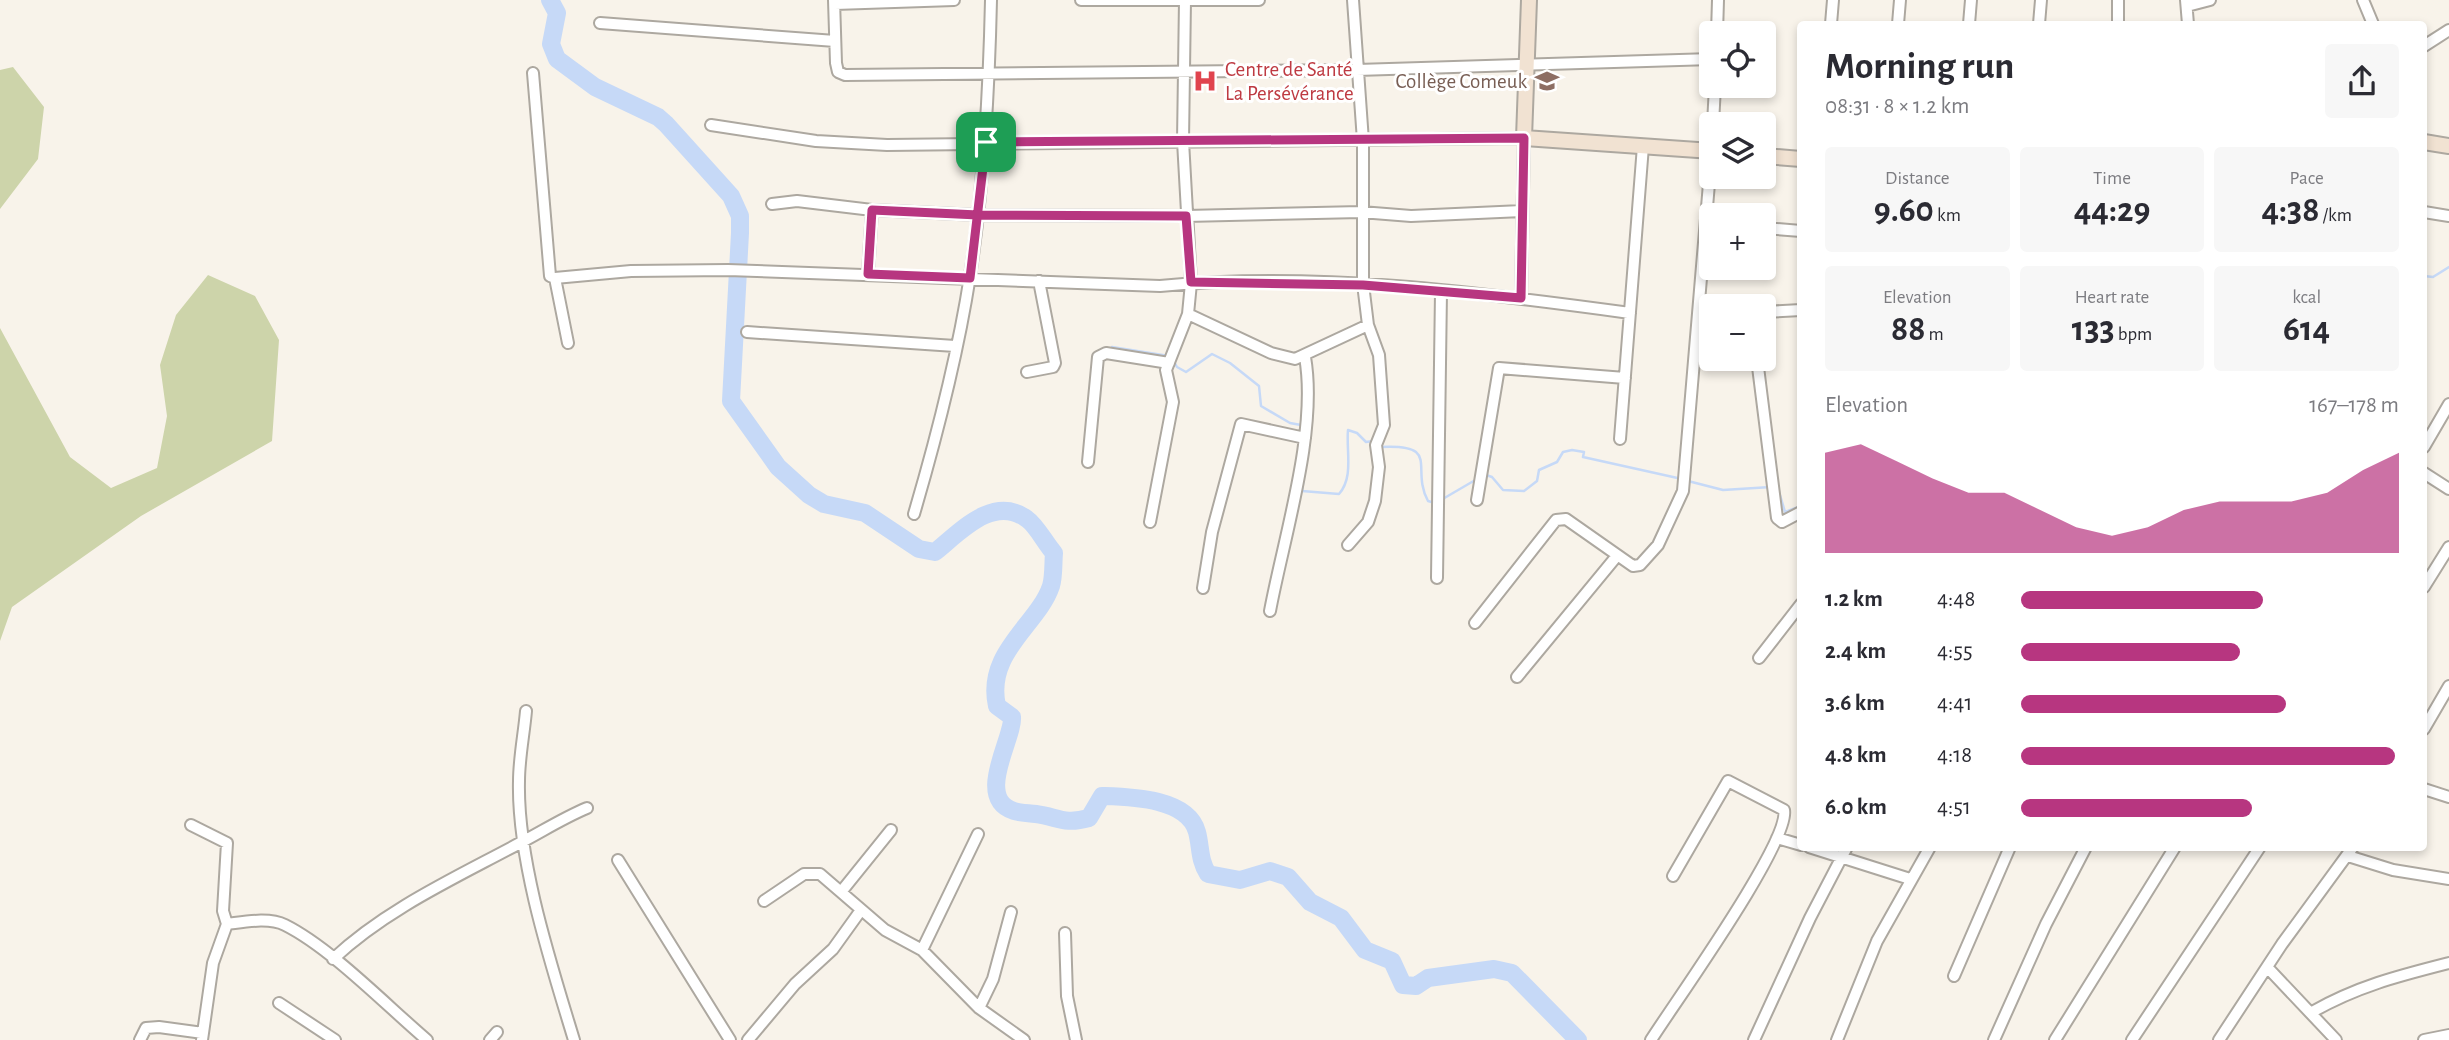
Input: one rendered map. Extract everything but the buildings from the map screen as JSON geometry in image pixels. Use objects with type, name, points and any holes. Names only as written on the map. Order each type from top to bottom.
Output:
[{"type":"main road","points":[[1529,0],[1524,138],[1699,149]]},
{"type":"main road","points":[[2427,142],[2449,146]]},
{"type":"main road","points":[[1776,157],[1797,159]]},
{"type":"street","points":[[954,0],[834,2],[838,72],[845,75],[1183,69],[1357,70],[1699,59]]},
{"type":"street","points":[[914,514],[970,278],[986,142],[991,0]]},
{"type":"street","points":[[1081,0],[1259,0]]},
{"type":"street","points":[[1349,545],[1368,522],[1375,501],[1379,467],[1376,444],[1384,425],[1380,355],[1368,325],[1363,285],[1363,141],[1353,0]]},
{"type":"street","points":[[1717,21],[1718,0]]},
{"type":"street","points":[[1831,21],[1833,0]]},
{"type":"street","points":[[1898,21],[1900,0]]},
{"type":"street","points":[[1969,21],[1971,0]]},
{"type":"street","points":[[2039,21],[2040,0]]},
{"type":"street","points":[[2118,0],[2118,21]]},
{"type":"street","points":[[2188,21],[2186,3],[2210,0]]},
{"type":"street","points":[[2363,0],[2372,21]]},
{"type":"street","points":[[1150,522],[1173,402],[1166,376],[1188,314],[1191,282],[1183,141],[1185,1]]},
{"type":"street","points":[[600,23],[835,41]]},
{"type":"street","points":[[2427,44],[2449,30]]},
{"type":"street","points":[[533,73],[545,242],[550,276],[555,278],[631,271],[728,270],[1160,286],[1191,282],[1363,285],[1521,298],[1630,313]]},
{"type":"street","points":[[711,125],[829,142],[887,145],[1524,138],[1521,298]]},
{"type":"street","points":[[1620,439],[1643,146]]},
{"type":"street","points":[[772,204],[797,201],[872,210],[978,215],[1186,216],[1362,212],[1411,216],[1522,211]]},
{"type":"street","points":[[868,274],[872,210]]},
{"type":"street","points":[[2427,212],[2449,216]]},
{"type":"street","points":[[1776,229],[1797,231]]},
{"type":"street","points":[[555,278],[568,343]]},
{"type":"street","points":[[1475,623],[1560,518],[1625,564],[1640,565],[1658,545],[1680,504],[1690,438],[1702,280]]},
{"type":"street","points":[[1027,372],[1053,367],[1055,363],[1039,281]]},
{"type":"street","points":[[1437,578],[1441,292]]},
{"type":"street","points":[[1776,311],[1797,310]]},
{"type":"street","points":[[1188,314],[1271,353],[1295,359],[1305,357],[1368,325]]},
{"type":"street","points":[[747,332],[955,346]]},
{"type":"street","points":[[1088,462],[1098,357],[1106,353],[1169,363]]},
{"type":"street","points":[[1270,611],[1305,438],[1309,389],[1305,357]]},
{"type":"street","points":[[1477,500],[1499,368],[1625,378]]},
{"type":"street","points":[[1759,371],[1777,518],[1782,522],[1797,514]]},
{"type":"street","points":[[2427,442],[2449,404]]},
{"type":"street","points":[[1203,588],[1212,531],[1241,425],[1305,438]]},
{"type":"street","points":[[2427,474],[2449,489]]},
{"type":"street","points":[[2427,582],[2449,547]]},
{"type":"street","points":[[1517,677],[1616,557]]},
{"type":"street","points":[[1759,658],[1797,609]]},
{"type":"street","points":[[2427,725],[2449,685]]},
{"type":"street","points":[[526,711],[519,781],[524,841],[547,950],[573,1040]]},
{"type":"street","points":[[1651,1040],[1727,924],[1777,838],[1785,817],[1784,810],[1728,781],[1673,876]]},
{"type":"street","points":[[2427,790],[2449,797]]},
{"type":"street","points":[[333,959],[355,938],[467,870],[524,841],[553,822],[587,808]]},
{"type":"street","points":[[139,1040],[146,1028],[159,1027],[202,1037],[213,963],[227,924],[223,911],[227,843],[191,825]]},
{"type":"street","points":[[841,892],[891,830]]},
{"type":"street","points":[[922,950],[978,834]]},
{"type":"street","points":[[1777,838],[1797,844]]},
{"type":"street","points":[[1837,1040],[1861,976],[1910,879],[1928,851]]},
{"type":"street","points":[[1954,976],[2008,851]]},
{"type":"street","points":[[1994,1040],[2046,924],[2084,851]]},
{"type":"street","points":[[2055,1040],[2168,851]]},
{"type":"street","points":[[2132,1040],[2256,851]]},
{"type":"street","points":[[2219,1040],[2351,851],[2393,870],[2449,879]]},
{"type":"street","points":[[1754,1040],[1804,929],[1845,852],[1910,879]]},
{"type":"street","points":[[618,860],[730,1040]]},
{"type":"street","points":[[764,901],[810,872],[820,874],[885,930],[922,950],[979,1007],[1024,1040]]},
{"type":"street","points":[[748,1040],[795,984],[833,948],[862,910]]},
{"type":"street","points":[[979,1007],[993,979],[1012,912]]},
{"type":"street","points":[[227,924],[257,921],[284,924],[333,959],[427,1040]]},
{"type":"street","points":[[1065,933],[1067,996],[1076,1040]]},
{"type":"street","points":[[2312,1012],[2348,991],[2375,981],[2449,963]]},
{"type":"street","points":[[2267,968],[2336,1040]]},
{"type":"street","points":[[279,1003],[335,1040]]},
{"type":"street","points":[[2424,1040],[2444,1037]]},
{"type":"green space","points":[[13,67],[44,107],[38,159],[0,209],[0,70]]},
{"type":"green space","points":[[208,275],[255,296],[279,340],[272,441],[141,516],[12,607],[0,641],[0,328],[70,457],[111,488],[157,468],[167,416],[160,365],[176,315]]},
{"type":"waterway","points":[[550,0],[557,13],[551,44],[557,59],[595,87],[658,117],[731,196],[740,216],[731,401],[778,467],[809,495],[824,504],[865,513],[919,549],[935,552],[977,519],[1002,511],[1014,512],[1027,519],[1054,553],[1051,586],[1035,614],[1005,655],[995,687],[997,706],[1012,717],[996,781],[997,794],[1003,804],[1016,812],[1073,821],[1089,818],[1102,796],[1142,799],[1171,806],[1192,821],[1208,874],[1240,880],[1270,871],[1288,877],[1310,902],[1341,918],[1365,950],[1392,961],[1403,985],[1416,986],[1428,978],[1494,969],[1512,973],[1578,1040]]},
{"type":"waterway","points":[[2427,276],[2433,277],[2449,267]]},
{"type":"waterway","points":[[1112,347],[1169,356]]},
{"type":"waterway","points":[[1173,360],[1177,367],[1186,372],[1212,354],[1230,363],[1259,386],[1261,406],[1290,423],[1301,425]]},
{"type":"waterway","points":[[1309,436],[1302,491],[1339,494],[1348,472],[1348,430],[1357,433],[1366,442],[1373,441]]},
{"type":"waterway","points":[[1381,447],[1400,447],[1418,454],[1423,489],[1428,501],[1435,503]]},
{"type":"waterway","points":[[1486,475],[1492,477],[1503,490],[1524,491],[1537,481],[1539,470],[1557,462],[1563,452],[1572,450],[1584,452],[1583,457],[1682,479]]},
{"type":"waterway","points":[[1441,500],[1477,479]]},
{"type":"waterway","points":[[1688,481],[1723,490],[1771,487]]},
{"type":"waterway","points":[[1777,485],[1785,512],[1797,508]]},
{"type":"place","name":"Centre de Santé La Persévérance","points":[[1205,81]]},
{"type":"place","name":"Collège Comeuk","points":[[1547,81]]},
{"type":"route","points":[[986,142],[978,215],[970,278],[868,274],[872,210],[978,215],[1186,216],[1191,282],[1363,285],[1521,298],[1524,138],[986,142]]}]
